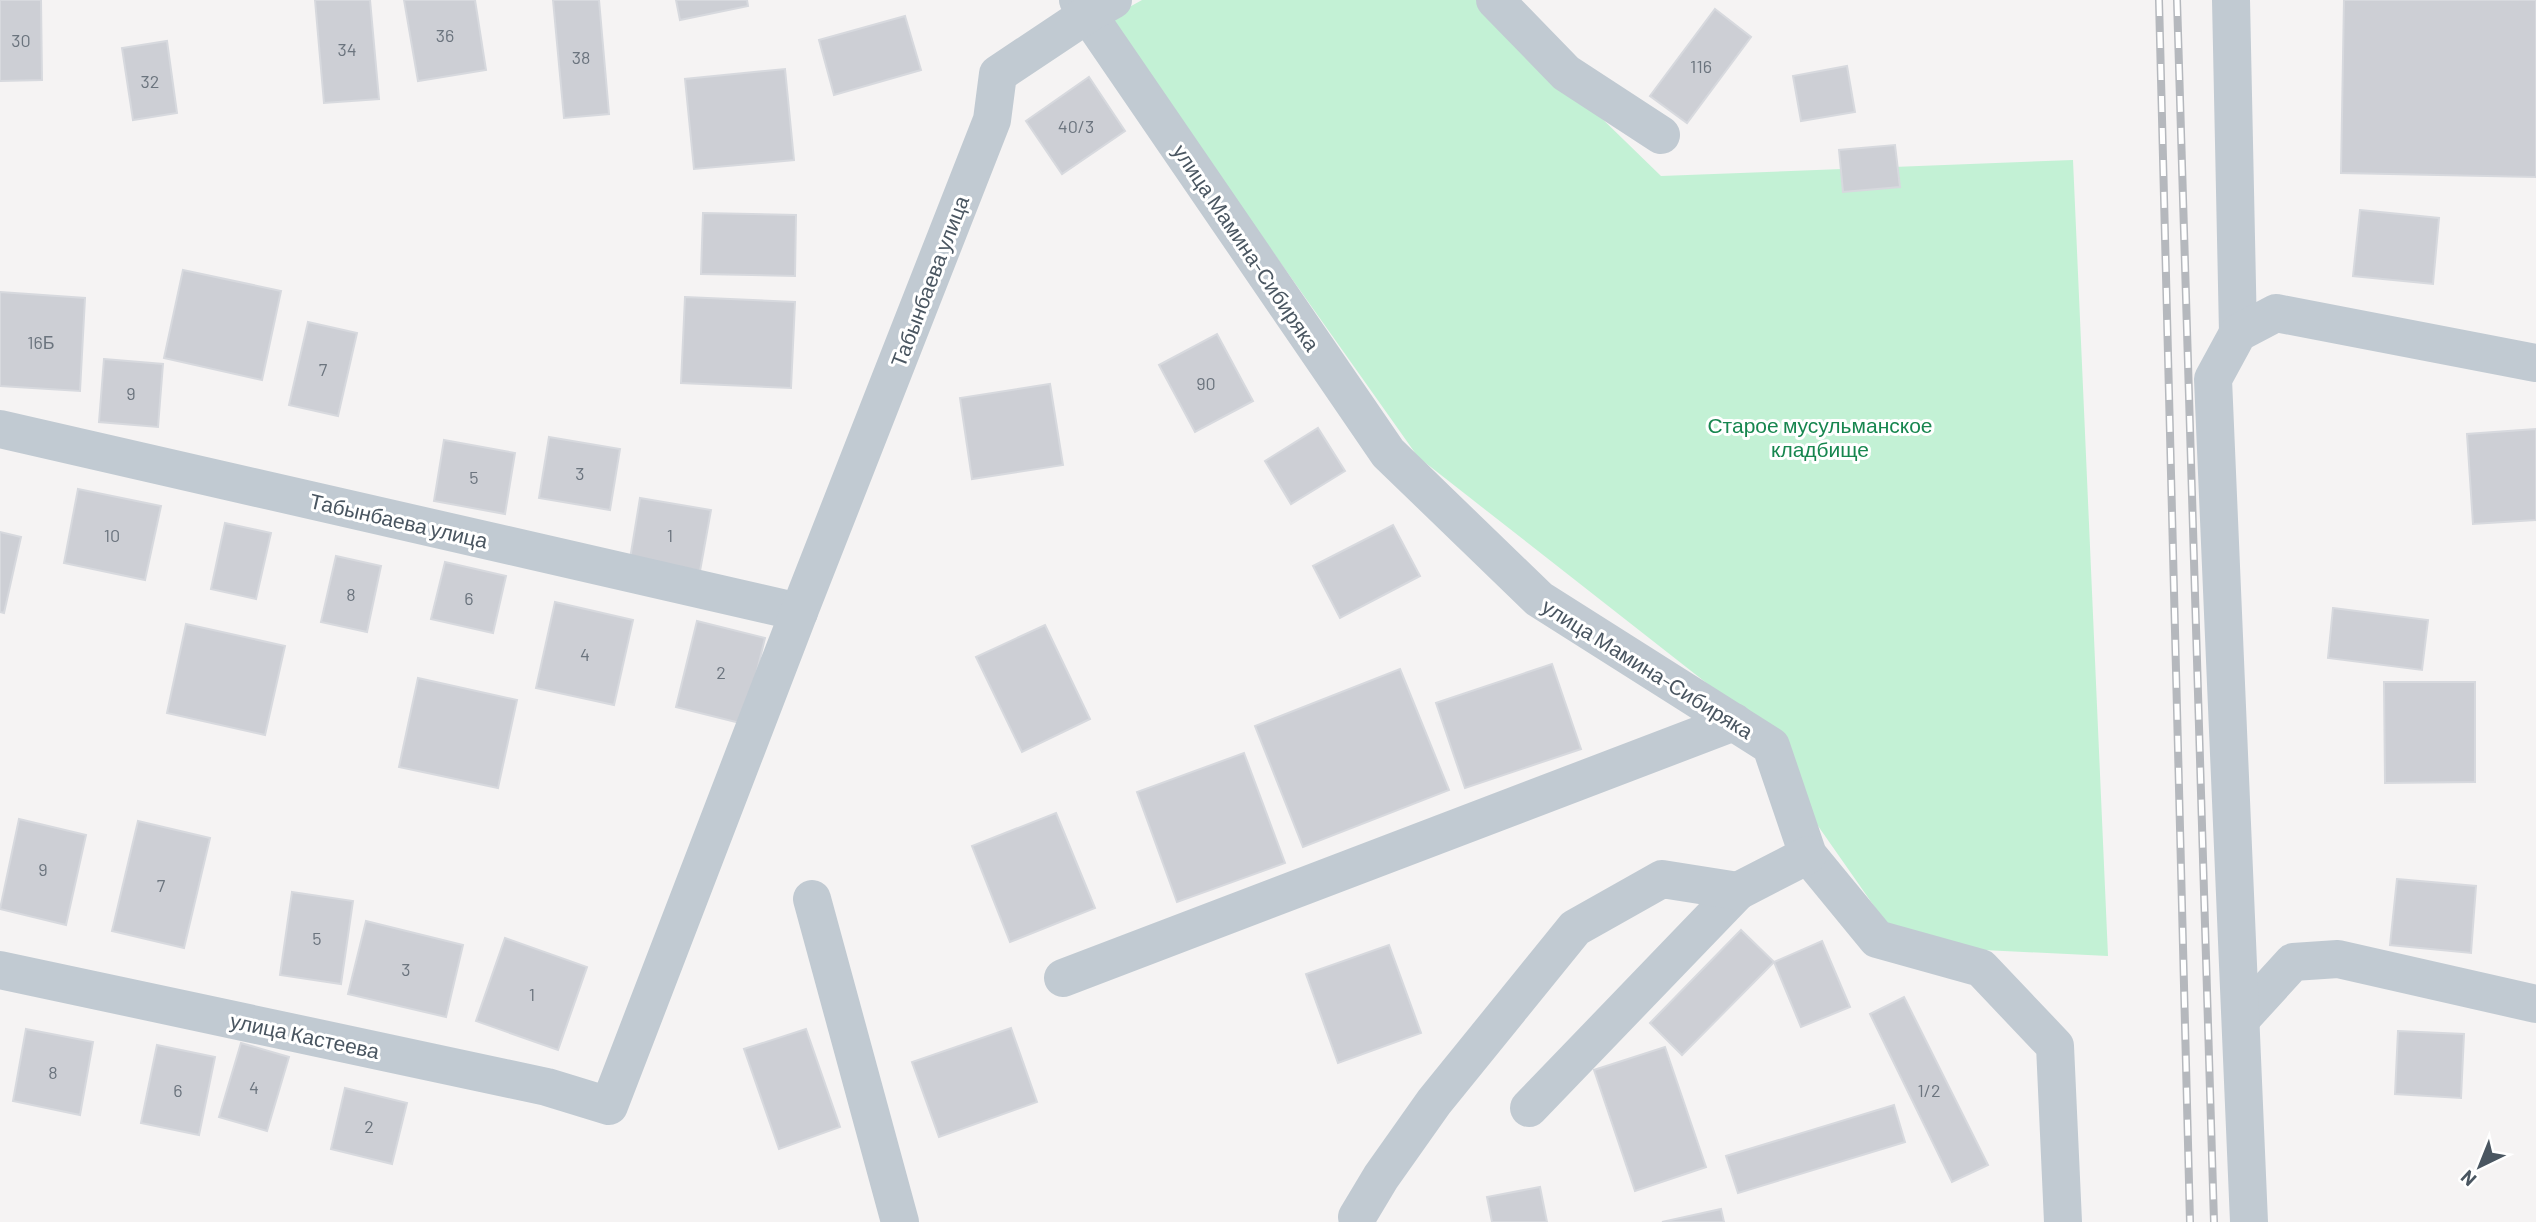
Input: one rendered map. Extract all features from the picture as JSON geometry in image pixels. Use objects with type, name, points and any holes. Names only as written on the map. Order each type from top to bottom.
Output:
[{"type":"street","points":[[1495,0],[1566,73],[1661,135]]},
{"type":"street","points":[[2231,0],[2238,333],[2213,379],[2249,1222]]},
{"type":"street","name":"Табынбаева улица","points":[[609,1107],[992,120],[998,74],[1093,5]]},
{"type":"street","name":"улица Мамина-Сибиряка","points":[[1093,5],[1388,453],[1539,599],[1772,746],[1808,855],[1877,939],[1981,968],[2054,1046],[2063,1222]]},
{"type":"street","points":[[2238,333],[2276,313],[2536,363]]},
{"type":"street","name":"Табынбаева улица","points":[[0,429],[799,612]]},
{"type":"street","points":[[1063,978],[1734,722]]},
{"type":"street","points":[[1529,1108],[1738,891],[1808,855]]},
{"type":"street","points":[[1357,1217],[1381,1177],[1434,1102],[1574,928],[1662,879],[1738,891]]},
{"type":"street","points":[[813,899],[900,1222]]},
{"type":"street","points":[[2241,1019],[2293,962],[2338,959],[2536,1004]]},
{"type":"street","name":"улица Кастеева","points":[[0,970],[547,1087],[609,1107]]},
{"type":"green space","name":"Старое мусульманское кладбище","points":[[1142,0],[1480,0],[1661,176],[2073,160],[2108,956],[1902,946],[1732,703],[1418,457],[1108,19]]},
{"type":"building","points":[[0,0],[41,0],[42,80],[0,81]]},
{"type":"building","points":[[315,0],[370,0],[379,99],[324,103]]},
{"type":"building","points":[[404,0],[475,0],[486,70],[418,81]]},
{"type":"building","points":[[553,0],[599,0],[609,114],[564,118]]},
{"type":"building","points":[[676,0],[747,0],[748,6],[680,20]]},
{"type":"building","points":[[2344,0],[2536,0],[2536,177],[2341,173]]},
{"type":"building","points":[[1715,9],[1751,37],[1687,123],[1650,96]]},
{"type":"building","points":[[905,16],[921,70],[834,95],[819,40]]},
{"type":"building","points":[[167,41],[177,113],[133,120],[122,48]]},
{"type":"building","points":[[1847,66],[1855,112],[1801,121],[1793,76]]},
{"type":"building","points":[[785,69],[794,160],[694,169],[685,79]]},
{"type":"building","points":[[1089,77],[1125,131],[1062,174],[1026,121]]},
{"type":"building","points":[[1895,145],[1900,187],[1843,192],[1839,150]]},
{"type":"building","points":[[2360,210],[2439,218],[2433,284],[2353,276]]},
{"type":"building","points":[[703,213],[796,215],[795,276],[701,274]]},
{"type":"building","points":[[183,270],[281,291],[262,380],[164,358]]},
{"type":"building","points":[[0,292],[85,298],[80,391],[0,386]]},
{"type":"building","points":[[685,297],[795,302],[791,388],[681,383]]},
{"type":"building","points":[[308,322],[357,333],[338,416],[289,405]]},
{"type":"building","points":[[1217,334],[1253,401],[1195,432],[1159,365]]},
{"type":"building","points":[[104,359],[163,364],[158,427],[99,422]]},
{"type":"building","points":[[1050,384],[1063,465],[972,479],[960,398]]},
{"type":"building","points":[[1318,428],[1345,471],[1291,504],[1265,461]]},
{"type":"building","points":[[2536,429],[2536,520],[2473,524],[2467,434]]},
{"type":"building","points":[[549,437],[620,449],[610,510],[539,498]]},
{"type":"building","points":[[444,440],[515,453],[505,514],[434,501]]},
{"type":"building","points":[[78,489],[161,506],[145,580],[64,563]]},
{"type":"building","points":[[640,498],[711,510],[700,571],[630,559]]},
{"type":"building","points":[[225,523],[271,533],[256,599],[211,589]]},
{"type":"building","points":[[1393,525],[1420,576],[1340,618],[1313,566]]},
{"type":"building","points":[[0,532],[21,537],[4,613],[0,612]]},
{"type":"building","points":[[336,556],[381,566],[367,632],[321,622]]},
{"type":"building","points":[[445,562],[506,576],[493,633],[431,619]]},
{"type":"building","points":[[555,602],[633,620],[614,705],[536,688]]},
{"type":"building","points":[[2333,608],[2428,620],[2422,670],[2328,658]]},
{"type":"building","points":[[697,621],[765,638],[744,724],[676,707]]},
{"type":"building","points":[[186,624],[285,646],[265,735],[167,713]]},
{"type":"building","points":[[1045,625],[1090,719],[1022,752],[976,657]]},
{"type":"building","points":[[1552,664],[1581,749],[1465,788],[1436,703]]},
{"type":"building","points":[[1400,669],[1449,790],[1303,847],[1255,726]]},
{"type":"building","points":[[418,678],[517,700],[498,788],[399,767]]},
{"type":"building","points":[[2384,682],[2475,682],[2475,782],[2385,783]]},
{"type":"building","points":[[1244,753],[1285,863],[1177,902],[1137,792]]},
{"type":"building","points":[[1056,813],[1095,908],[1010,942],[972,846]]},
{"type":"building","points":[[19,819],[86,835],[66,925],[0,909]]},
{"type":"building","points":[[138,821],[210,838],[184,948],[112,931]]},
{"type":"building","points":[[2397,879],[2476,886],[2471,953],[2390,945]]},
{"type":"building","points":[[292,892],[353,901],[341,984],[280,975]]},
{"type":"building","points":[[366,921],[463,945],[446,1017],[348,994]]},
{"type":"building","points":[[1741,930],[1774,962],[1682,1055],[1650,1023]]},
{"type":"building","points":[[505,938],[587,967],[558,1050],[476,1021]]},
{"type":"building","points":[[1822,941],[1850,1007],[1801,1027],[1774,962]]},
{"type":"building","points":[[1389,945],[1421,1033],[1338,1063],[1306,974]]},
{"type":"building","points":[[1904,997],[1988,1165],[1952,1182],[1870,1014]]},
{"type":"building","points":[[1011,1028],[1037,1102],[939,1137],[912,1062]]},
{"type":"building","points":[[26,1029],[93,1042],[80,1115],[13,1101]]},
{"type":"building","points":[[806,1029],[840,1127],[779,1149],[744,1049]]},
{"type":"building","points":[[2398,1031],[2464,1034],[2461,1098],[2395,1094]]},
{"type":"building","points":[[241,1043],[289,1057],[267,1131],[219,1117]]},
{"type":"building","points":[[157,1045],[215,1057],[199,1135],[141,1123]]},
{"type":"building","points":[[1665,1047],[1706,1167],[1635,1191],[1594,1070]]},
{"type":"building","points":[[345,1088],[407,1103],[392,1164],[331,1149]]},
{"type":"building","points":[[1894,1105],[1905,1142],[1738,1193],[1726,1156]]},
{"type":"building","points":[[1540,1187],[1547,1222],[1492,1222],[1487,1197]]},
{"type":"building","points":[[1721,1209],[1724,1222],[1662,1222]]},
{"type":"railway","points":[[2159,0],[2190,1222]]},
{"type":"railway","points":[[2177,0],[2214,1222]]}]
